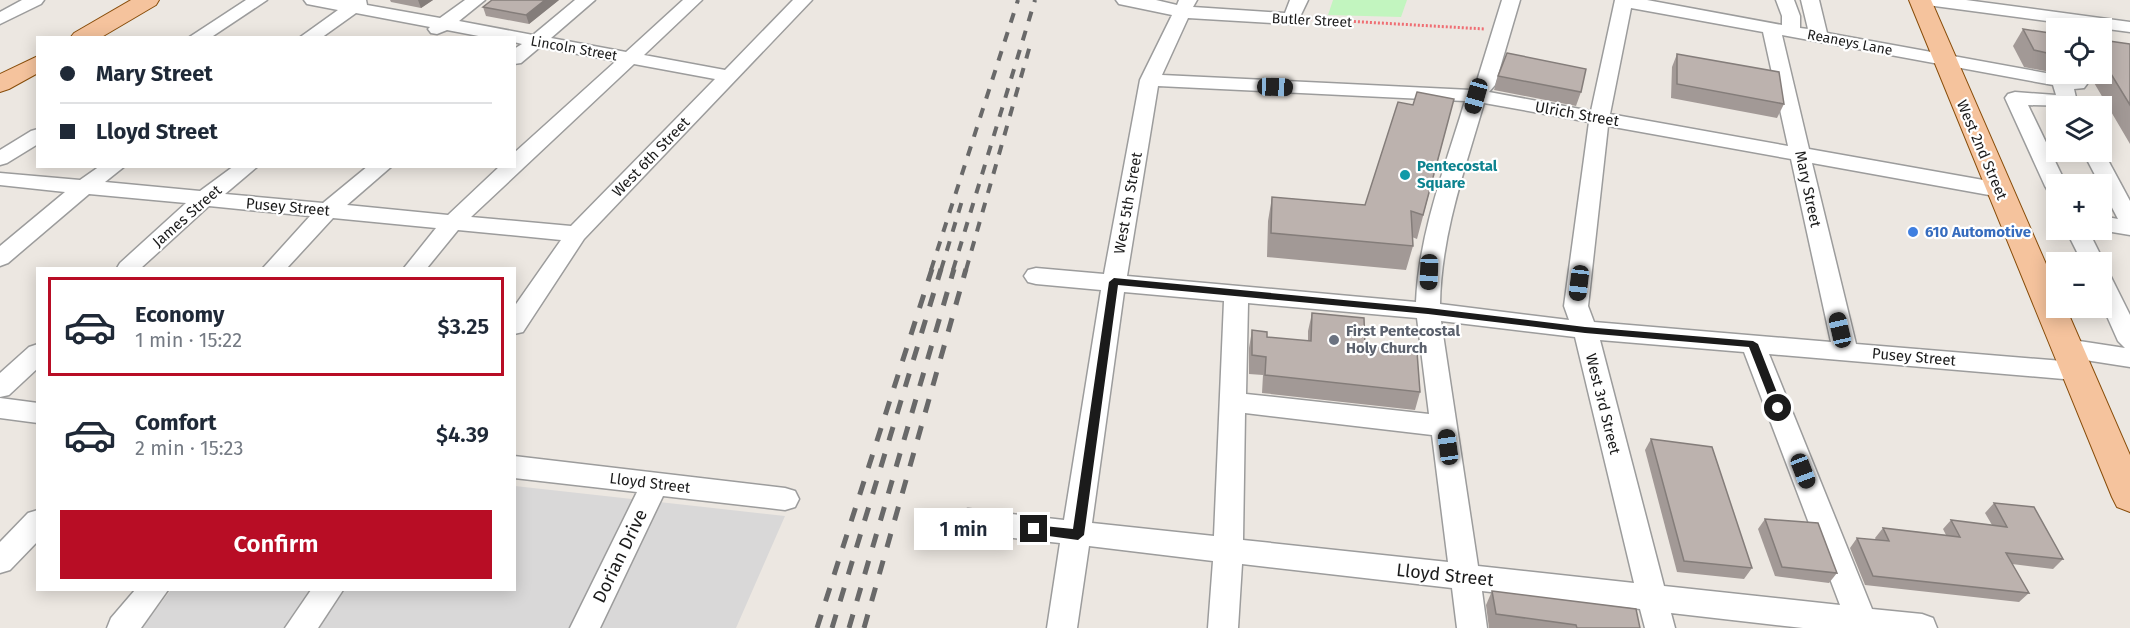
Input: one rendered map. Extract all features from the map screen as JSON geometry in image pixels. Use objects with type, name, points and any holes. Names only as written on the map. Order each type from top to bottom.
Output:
[{"type":"main road","points":[[85,36],[148,0]]},
{"type":"main road","name":"West 2nd Street","points":[[1920,0],[2070,360],[2130,497]]},
{"type":"main road","points":[[0,84],[36,64]]},
{"type":"street","points":[[0,19],[35,0]]},
{"type":"street","points":[[200,36],[258,0]]},
{"type":"street","name":"Lincoln Street","points":[[313,0],[358,4],[509,36]]},
{"type":"street","points":[[428,36],[476,0]]},
{"type":"street","points":[[516,57],[586,0]]},
{"type":"street","points":[[516,164],[693,0]]},
{"type":"street","name":"West 6th Street","points":[[516,323],[576,234],[803,0]]},
{"type":"street","name":"Butler Street","points":[[1125,0],[1167,7],[1184,6],[1291,19]]},
{"type":"street","points":[[1291,19],[1299,0]]},
{"type":"street","points":[[1472,628],[1467,578],[1428,311],[1429,272],[1435,239],[1476,96],[1485,85],[1510,0]]},
{"type":"street","name":"Mary Street","points":[[1785,0],[1791,16],[1782,29],[1772,32],[1845,351]]},
{"type":"street","points":[[1810,0],[1819,36]]},
{"type":"street","points":[[1927,0],[2039,7],[2130,27]]},
{"type":"street","name":"Reaneys Lane","points":[[1624,1],[1850,42],[1941,52],[2069,83],[2068,96]]},
{"type":"street","name":"West 3rd Street","points":[[1624,1],[1599,118],[1576,306],[1585,330],[1660,628]]},
{"type":"street","points":[[311,36],[358,4]]},
{"type":"street","name":"West 5th Street","points":[[1062,628],[1078,535],[1114,282],[1150,80],[1184,6]]},
{"type":"street","name":"Lincoln Street","points":[[516,37],[729,76]]},
{"type":"street","name":"Ulrich Street","points":[[1150,80],[1476,96],[2000,190]]},
{"type":"street","points":[[2046,102],[2015,98],[2050,174]]},
{"type":"street","points":[[0,159],[36,136]]},
{"type":"street","points":[[2098,162],[2130,221]]},
{"type":"street","points":[[0,258],[84,188],[113,168]]},
{"type":"street","name":"James Street","points":[[129,267],[204,199],[245,168]]},
{"type":"street","points":[[275,267],[328,210],[380,168]]},
{"type":"street","points":[[416,267],[453,222],[512,168]]},
{"type":"street","name":"Pusey Street","points":[[0,180],[576,234]]},
{"type":"street","points":[[2112,225],[2130,228]]},
{"type":"street","name":"Pusey Street","points":[[1036,276],[1428,311],[1585,330],[1845,351],[2070,360],[2130,358]]},
{"type":"street","points":[[1223,628],[1228,550],[1236,294]]},
{"type":"street","points":[[2112,302],[2130,341]]},
{"type":"street","points":[[1753,344],[1862,624]]},
{"type":"street","points":[[0,388],[36,355]]},
{"type":"street","points":[[1232,402],[1444,426]]},
{"type":"street","points":[[0,408],[36,413]]},
{"type":"street","name":"Lloyd Street","points":[[516,467],[784,499]]},
{"type":"street","name":"Dorian Drive","points":[[585,628],[655,483]]},
{"type":"street","name":"Lloyd Street","points":[[968,521],[1467,578],[1652,596],[1862,624],[1922,628]]},
{"type":"street","points":[[0,561],[36,523]]},
{"type":"street","points":[[122,628],[152,591]]},
{"type":"street","points":[[300,628],[327,591]]},
{"type":"path","name":"Butler Street","points":[[1291,19],[1500,30]]},
{"type":"shaded area","points":[[516,486],[785,516],[736,628],[141,628],[170,591],[516,591]]},
{"type":"green space","points":[[1333,0],[1407,0],[1401,17],[1328,15]]},
{"type":"building","points":[[492,0],[545,0],[526,15],[483,7]]},
{"type":"building","points":[[2023,29],[2046,32],[2046,53],[2034,50]]},
{"type":"building","points":[[2112,41],[2130,44],[2130,105],[2112,75]]},
{"type":"building","points":[[1507,53],[1586,69],[1581,92],[1498,76]]},
{"type":"building","points":[[1677,54],[1779,72],[1784,104],[1677,84]]},
{"type":"building","name":"Pentecostal Square","points":[[1417,92],[1454,99],[1423,215],[1411,211],[1413,246],[1271,233],[1272,197],[1365,205],[1398,102],[1413,105]]},
{"type":"building","points":[[1312,313],[1364,318],[1365,346],[1417,352],[1420,392],[1265,375],[1266,357],[1252,355],[1252,330],[1267,332],[1267,337],[1311,341]]},
{"type":"building","points":[[1651,439],[1712,447],[1752,568],[1684,561]]},
{"type":"building","points":[[1994,503],[2034,507],[2063,559],[2006,553],[2029,593],[1873,576],[1857,538],[1889,541],[1883,528],[1960,537],[1951,520],[2007,527]]},
{"type":"building","points":[[1765,519],[1818,523],[1837,573],[1782,567]]},
{"type":"building","points":[[1492,591],[1636,609],[1640,628],[1577,628],[1576,625],[1496,614]]},
{"type":"railway","points":[[931,270],[1018,0]]},
{"type":"railway","points":[[953,270],[1035,0]]},
{"type":"railway","points":[[966,270],[1031,42]]},
{"type":"railway","points":[[941,270],[964,194]]},
{"type":"railway","points":[[817,628],[932,269]]},
{"type":"railway","points":[[832,628],[941,269]]},
{"type":"railway","points":[[849,628],[954,269]]},
{"type":"railway","points":[[864,628],[966,269]]},
{"type":"place","name":"Pentecostal Square","points":[[1405,175]]},
{"type":"place","name":"610 Automotive","points":[[1913,232]]},
{"type":"place","name":"First Pentecostal Holy Church","points":[[1334,340]]},
{"type":"route","points":[[1034,529],[1078,535],[1114,282],[1428,311],[1585,330],[1753,344],[1778,408]]}]
